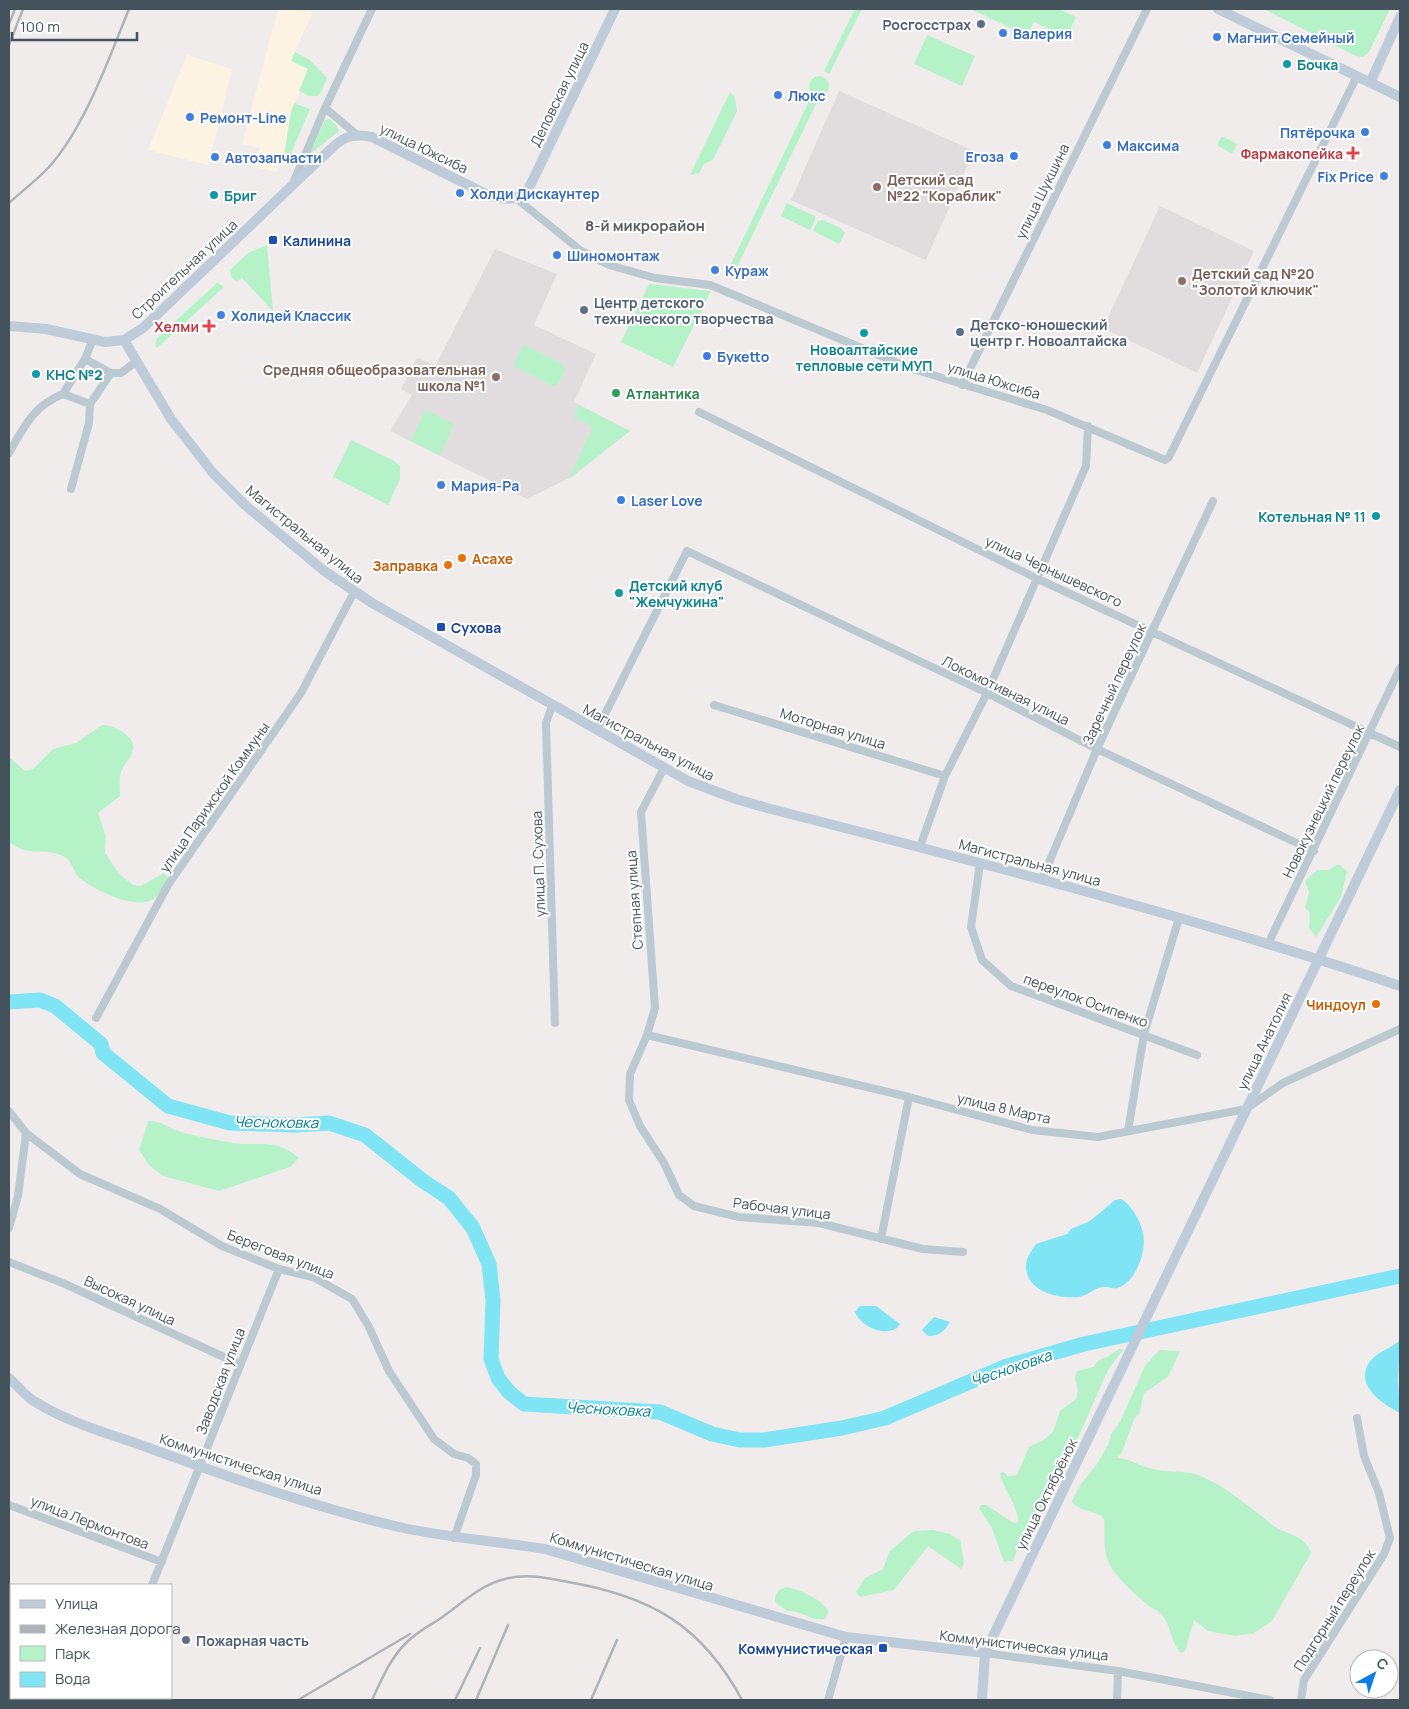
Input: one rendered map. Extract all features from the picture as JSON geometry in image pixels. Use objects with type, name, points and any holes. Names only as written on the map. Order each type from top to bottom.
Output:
[{"type":"street","name":"Строительная улица","points":[[124,340],[143,328],[293,183],[325,108],[372,9]]},
{"type":"street","name":"Деповская улица","points":[[516,199],[527,192],[616,9]]},
{"type":"street","name":"улица Шукшина","points":[[962,385],[1147,9]]},
{"type":"street","points":[[1218,9],[1400,97]]},
{"type":"street","points":[[1370,83],[1400,18]]},
{"type":"street","name":"улица Южсиба","points":[[325,108],[356,134],[372,137],[488,195],[504,200],[516,199],[580,250],[609,265],[655,278],[710,285],[910,368],[1047,410],[1165,460],[1169,457],[1357,76]]},
{"type":"street","points":[[293,183],[336,145],[356,134]]},
{"type":"street","points":[[9,326],[46,329],[105,342],[124,340]]},
{"type":"street","points":[[9,453],[28,418],[40,405],[63,394],[85,359],[93,339]]},
{"type":"street","name":"Магистральная улица","points":[[124,340],[171,419],[213,473],[245,505],[323,570],[354,592],[552,706],[688,781],[736,799],[1042,879],[1179,918],[1319,959],[1400,986]]},
{"type":"street","points":[[85,359],[112,373],[121,373],[137,361]]},
{"type":"street","points":[[70,489],[89,423],[90,404],[112,373]]},
{"type":"street","points":[[63,394],[90,404]]},
{"type":"street","name":"улица Чернышевского","points":[[699,412],[1038,579],[1400,747]]},
{"type":"street","points":[[920,847],[945,776],[987,693],[1086,466],[1088,426]]},
{"type":"street","name":"Заречный переулок","points":[[1042,879],[1097,749],[1213,500]]},
{"type":"street","name":"Локомотивная улица","points":[[597,730],[688,551],[987,693],[1097,749],[1314,851]]},
{"type":"street","name":"улица Парижской Коммуны","points":[[96,1018],[168,885],[301,693],[354,592]]},
{"type":"street","name":"Новокузнецкий переулок","points":[[1268,944],[1400,668]]},
{"type":"street","name":"Моторная улица","points":[[714,705],[945,776]]},
{"type":"street","name":"улица П. Сухова","points":[[552,706],[546,723],[555,1023]]},
{"type":"street","name":"Степная улица","points":[[647,1035],[655,1008],[640,812],[664,768]]},
{"type":"street","name":"улица Анатолия","points":[[1153,1304],[1400,790]]},
{"type":"street","name":"переулок Осипенко","points":[[980,863],[971,927],[982,960],[1011,986],[1197,1055]]},
{"type":"street","points":[[1128,1131],[1144,1034],[1179,918]]},
{"type":"street","name":"улица 8 Марта","points":[[647,1035],[909,1098],[1032,1130],[1098,1137],[1246,1109],[1283,1082],[1400,1029]]},
{"type":"street","name":"Рабочая улица","points":[[647,1035],[630,1074],[629,1100],[640,1126],[664,1163],[679,1195],[694,1206],[739,1217],[819,1223],[923,1250],[963,1252]]},
{"type":"street","points":[[882,1239],[909,1098]]},
{"type":"street","name":"Береговая улица","points":[[9,1110],[26,1133],[80,1174],[160,1209],[222,1246],[279,1269],[313,1277],[352,1299],[368,1325],[389,1371],[434,1439],[454,1454],[468,1458],[476,1464],[476,1475],[454,1538]]},
{"type":"street","points":[[9,1228],[18,1196],[26,1133]]},
{"type":"street","name":"Высокая улица","points":[[9,1262],[66,1284],[239,1364]]},
{"type":"street","name":"Заводская улица","points":[[152,1584],[239,1364],[279,1269]]},
{"type":"street","name":"улица Октябрёнок","points":[[982,1700],[985,1653],[1153,1304]]},
{"type":"street","name":"Коммунистическая улица","points":[[9,1378],[32,1400],[48,1408],[200,1467],[349,1513],[398,1526],[454,1538],[494,1541],[545,1549],[846,1637],[1118,1671],[1270,1700]]},
{"type":"street","name":"Подгорный переулок","points":[[1301,1700],[1304,1680],[1384,1554],[1390,1538],[1379,1493],[1364,1456],[1357,1418]]},
{"type":"street","name":"улица Лермонтова","points":[[9,1505],[162,1562]]},
{"type":"street","points":[[828,1700],[846,1637]]},
{"type":"street","points":[[1117,1700],[1118,1671]]},
{"type":"shaded area","points":[[278,9],[313,11],[291,61],[308,69],[291,112],[284,155],[276,172],[255,167],[260,148],[242,144]]},
{"type":"shaded area","points":[[187,55],[232,69],[208,165],[148,150]]},
{"type":"shaded area","name":"Детский сад №22 \"Кораблик\"","points":[[839,91],[974,151],[926,260],[791,200]]},
{"type":"shaded area","name":"Детский сад №20 \"Золотой ключик\"","points":[[1160,206],[1254,251],[1197,373],[1103,328]]},
{"type":"shaded area","name":"Средняя общеобразовательная школа №1","points":[[495,249],[557,274],[534,325],[596,354],[574,402],[630,431],[573,476],[527,499],[390,431],[412,395],[401,389],[417,358],[436,365]]},
{"type":"green space","points":[[855,9],[862,9],[829,74],[824,71]]},
{"type":"green space","points":[[971,9],[1059,9],[1076,17],[1067,37],[1034,22],[1027,36]]},
{"type":"green space","points":[[1264,9],[1390,9],[1369,52],[1363,57],[1356,56]]},
{"type":"green space","points":[[927,35],[975,56],[962,86],[914,64]]},
{"type":"green space","points":[[295,52],[310,60],[327,78],[319,96],[309,96],[299,91],[308,69],[291,61]]},
{"type":"green space","points":[[819,76],[826,79],[829,86],[826,93],[819,96],[812,93],[809,86],[812,79]]},
{"type":"green space","points":[[730,92],[735,97],[737,111],[713,160],[704,164],[699,173],[690,175]]},
{"type":"green space","points":[[810,99],[817,102],[736,269],[730,266]]},
{"type":"green space","points":[[294,103],[310,109],[289,158],[284,155]]},
{"type":"green space","points":[[330,119],[339,131],[309,155],[325,120]]},
{"type":"green space","points":[[1222,136],[1237,144],[1232,154],[1217,145]]},
{"type":"green space","points":[[787,203],[815,216],[810,230],[781,216]]},
{"type":"green space","points":[[823,220],[841,228],[845,233],[839,244],[813,231],[818,221]]},
{"type":"green space","points":[[267,245],[273,311],[242,278],[236,282],[231,276],[230,270],[248,253]]},
{"type":"green space","points":[[217,283],[224,287],[157,348],[155,345],[157,338]]},
{"type":"green space","points":[[649,284],[711,291],[673,367],[621,342]]},
{"type":"green space","points":[[527,346],[563,364],[565,370],[557,385],[553,386],[515,367],[514,364],[522,347]]},
{"type":"green space","points":[[579,405],[630,431],[568,479],[593,427],[574,417]]},
{"type":"green space","points":[[425,410],[454,424],[440,455],[411,441]]},
{"type":"green space","points":[[351,440],[394,461],[400,466],[400,479],[388,505],[333,477]]},
{"type":"green space","points":[[102,725],[123,732],[128,736],[133,745],[132,753],[121,772],[120,796],[98,813],[106,837],[105,853],[119,874],[133,885],[141,886],[164,873],[169,879],[152,900],[135,902],[105,893],[78,877],[69,861],[63,856],[56,853],[23,850],[9,842],[9,757],[25,771],[33,769],[53,749],[76,743]]},
{"type":"green space","points":[[1338,864],[1347,871],[1341,897],[1316,937],[1309,928],[1310,913],[1305,907],[1309,892],[1305,881],[1317,870],[1329,870]]},
{"type":"green space","points":[[148,1121],[158,1122],[184,1133],[215,1140],[243,1144],[275,1145],[290,1151],[299,1158],[290,1167],[219,1191],[163,1176],[149,1165],[139,1150]]},
{"type":"green space","points":[[1120,1348],[1123,1350],[1108,1370],[1074,1447],[1047,1490],[1043,1508],[1021,1539],[1013,1561],[1004,1562],[992,1528],[979,1508],[981,1505],[986,1505],[1014,1523],[1018,1522],[1016,1510],[1000,1473],[1004,1472],[1007,1476],[1017,1475],[1029,1447],[1044,1440],[1053,1432],[1060,1411],[1076,1399],[1078,1391],[1075,1378],[1077,1371],[1093,1367],[1099,1360]]},
{"type":"green space","points":[[1159,1350],[1180,1351],[1168,1377],[1144,1393],[1140,1412],[1134,1419],[1122,1452],[1117,1458],[1155,1470],[1195,1474],[1212,1481],[1275,1527],[1301,1539],[1309,1547],[1311,1553],[1272,1621],[1254,1633],[1235,1636],[1208,1631],[1194,1620],[1185,1651],[1181,1653],[1177,1649],[1165,1619],[1161,1614],[1132,1591],[1111,1567],[1105,1551],[1104,1519],[1078,1507],[1072,1501],[1081,1484],[1097,1464],[1108,1445],[1111,1434],[1119,1424],[1145,1366]]},
{"type":"green space","points":[[933,1530],[950,1534],[961,1541],[963,1566],[961,1569],[928,1546],[894,1590],[860,1597],[856,1592],[865,1578],[883,1569],[889,1552],[915,1531]]},
{"type":"green space","points":[[786,1587],[798,1590],[816,1599],[826,1607],[829,1612],[825,1619],[815,1619],[797,1612],[787,1611],[775,1602],[777,1592]]},
{"type":"water","points":[[1121,1199],[1132,1209],[1138,1219],[1144,1240],[1142,1257],[1130,1280],[1117,1288],[1102,1287],[1078,1297],[1052,1295],[1036,1287],[1027,1274],[1026,1262],[1036,1244],[1067,1234],[1071,1229],[1090,1221],[1115,1200]]},
{"type":"water","points":[[860,1306],[876,1306],[900,1324],[897,1328],[891,1330],[879,1331],[873,1329],[862,1322],[855,1312]]},
{"type":"water","points":[[934,1317],[950,1322],[941,1333],[928,1336],[922,1330]]},
{"type":"water","points":[[1400,1340],[1398,1380],[1400,1413],[1378,1399],[1367,1385],[1365,1377],[1366,1369],[1371,1360]]},
{"type":"waterway","name":"Чесноковка","points":[[9,1002],[40,1000],[55,1006],[101,1044],[103,1053],[168,1106],[230,1123],[296,1125],[329,1123],[365,1135],[423,1181],[449,1198],[473,1228],[489,1264],[493,1300],[491,1359],[498,1378],[509,1392],[524,1404],[660,1412],[712,1434],[740,1440],[764,1440],[842,1428],[885,1418],[1007,1366],[1084,1344],[1400,1276]]},
{"type":"railway","points":[[9,24],[15,9]]},
{"type":"railway","points":[[9,45],[23,9]]},
{"type":"railway","points":[[9,203],[49,167],[74,132],[95,91],[129,9]]},
{"type":"railway","points":[[372,1700],[391,1662],[401,1648],[414,1636],[487,1586],[513,1577],[529,1576],[597,1588],[649,1606],[671,1618],[691,1633],[709,1652],[726,1674],[742,1700]]},
{"type":"railway","points":[[476,1700],[508,1625]]},
{"type":"railway","points":[[298,1700],[410,1634]]},
{"type":"railway","points":[[591,1700],[617,1640]]},
{"type":"railway","points":[[455,1700],[480,1648]]},
{"type":"place","name":"Росгосстрах","points":[[981,24]]},
{"type":"place","name":"Валерия","points":[[1003,33]]},
{"type":"place","name":"Магнит Семейный","points":[[1217,37]]},
{"type":"place","name":"Бочка","points":[[1287,64]]},
{"type":"place","name":"Люкс","points":[[778,95]]},
{"type":"place","name":"Ремонт-Line","points":[[190,117]]},
{"type":"place","name":"Пятёрочка","points":[[1365,132]]},
{"type":"place","name":"Максима","points":[[1107,145]]},
{"type":"place","name":"Фармакопейка","points":[[1353,153]]},
{"type":"place","name":"Егоза","points":[[1014,156]]},
{"type":"place","name":"Автозапчасти","points":[[215,157]]},
{"type":"place","name":"Fix Price","points":[[1384,176]]},
{"type":"place","name":"Детский сад №22 \"Кораблик\"","points":[[877,187]]},
{"type":"place","name":"Холди Дискаунтер","points":[[460,193]]},
{"type":"place","name":"Бриг","points":[[214,195]]},
{"type":"place","name":"Калинина","points":[[273,240]]},
{"type":"place","name":"Шиномонтаж","points":[[557,255]]},
{"type":"place","name":"Кураж","points":[[715,270]]},
{"type":"place","name":"Детский сад №20 \"Золотой ключик\"","points":[[1182,281]]},
{"type":"place","name":"Центр детского технического творчества","points":[[584,310]]},
{"type":"place","name":"Холидей Классик","points":[[221,315]]},
{"type":"place","name":"Хелми","points":[[209,326]]},
{"type":"place","name":"Детско-юношеский центр г. Новоалтайска","points":[[960,332]]},
{"type":"place","name":"Новоалтайские тепловые сети МУП","points":[[864,333]]},
{"type":"place","name":"Букеttо","points":[[707,356]]},
{"type":"place","name":"КНС №2","points":[[36,374]]},
{"type":"place","name":"Средняя общеобразовательная школа №1","points":[[496,377]]},
{"type":"place","name":"Атлантика","points":[[616,393]]},
{"type":"place","name":"Мария-Ра","points":[[441,485]]},
{"type":"place","name":"Laser Love","points":[[621,500]]},
{"type":"place","name":"Котельная № 11","points":[[1376,516]]},
{"type":"place","name":"Асахе","points":[[462,558]]},
{"type":"place","name":"Заправка","points":[[448,565]]},
{"type":"place","name":"Детский клуб \"Жемчужина\"","points":[[619,593]]},
{"type":"place","name":"Сухова","points":[[441,627]]},
{"type":"place","name":"Чиндоул","points":[[1376,1004]]},
{"type":"place","name":"Пожарная часть","points":[[186,1640]]},
{"type":"place","name":"Коммунистическая","points":[[883,1648]]},
{"type":"district","name":"8-й микрорайон","points":[[645,225]]}]
